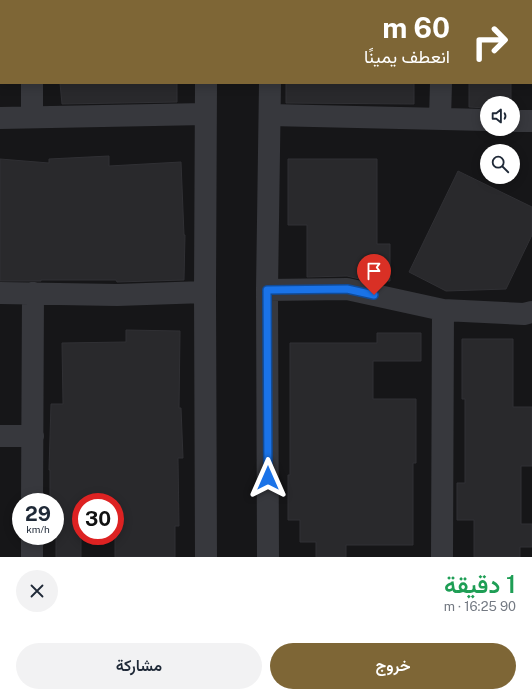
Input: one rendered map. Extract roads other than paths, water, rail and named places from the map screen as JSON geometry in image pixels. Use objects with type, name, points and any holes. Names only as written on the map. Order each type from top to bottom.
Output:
[{"type":"street","points":[[32,84],[32,118]]},
{"type":"street","points":[[206,84],[206,557]]},
{"type":"street","points":[[268,557],[267,290],[270,84]]},
{"type":"street","points":[[440,119],[441,84]]},
{"type":"street","points":[[0,118],[205,114]]},
{"type":"street","points":[[270,115],[480,120]]},
{"type":"street","points":[[520,121],[532,121]]},
{"type":"street","points":[[267,290],[347,289],[444,310],[524,314],[532,312]]},
{"type":"street","points":[[0,293],[117,295],[205,292]]},
{"type":"street","points":[[32,493],[33,294]]},
{"type":"street","points":[[442,557],[444,310]]},
{"type":"street","points":[[0,436],[33,436]]},
{"type":"street","points":[[32,545],[32,557]]}]
